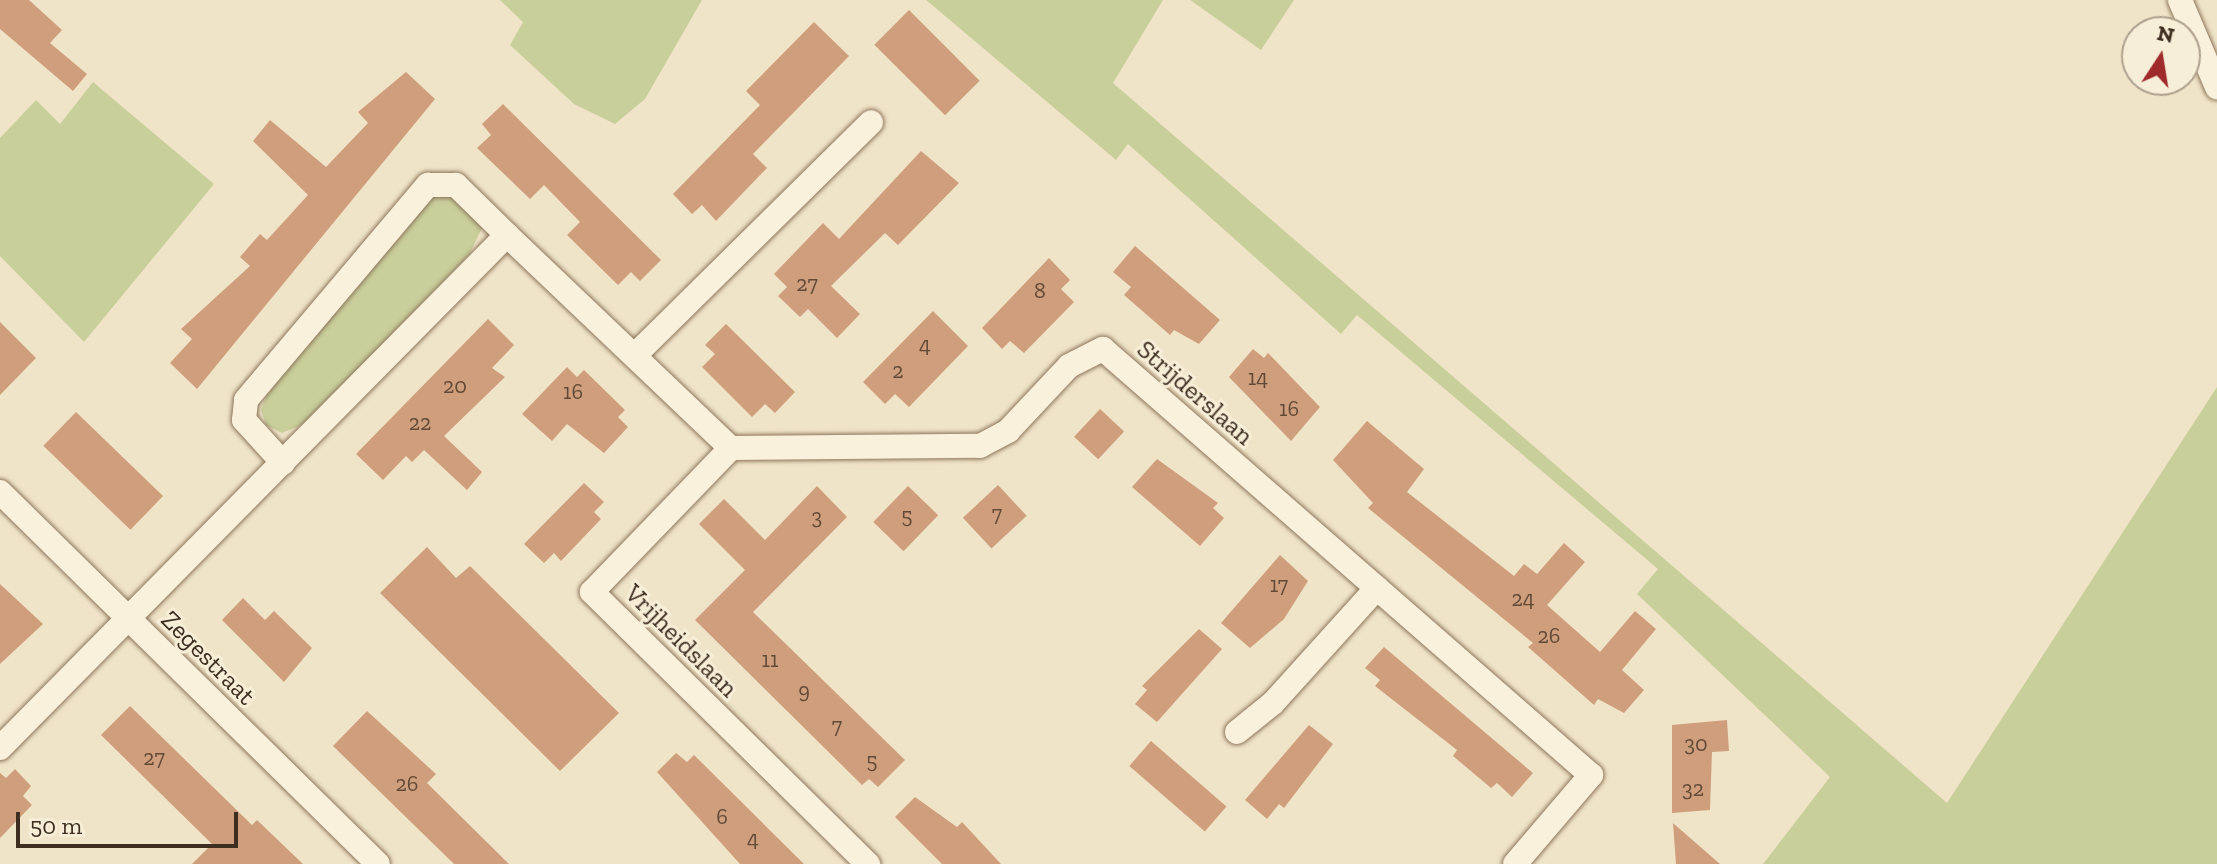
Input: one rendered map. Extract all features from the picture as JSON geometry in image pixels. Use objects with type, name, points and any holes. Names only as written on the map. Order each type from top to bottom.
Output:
[{"type":"street","points":[[2180,0],[2217,87]]},
{"type":"street","points":[[636,354],[871,122]]},
{"type":"street","points":[[283,463],[244,420],[246,400],[428,185],[456,185],[731,448]]},
{"type":"street","points":[[0,748],[507,235]]},
{"type":"street","name":"Strijderslaan","points":[[731,448],[980,446],[1008,431],[1069,366],[1103,349],[1591,775],[1515,864]]},
{"type":"street","name":"Vrijheidslaan","points":[[731,448],[592,592],[868,864]]},
{"type":"street","name":"Zegestraat","points":[[0,492],[378,864]]},
{"type":"street","points":[[1237,732],[1273,703],[1377,588]]},
{"type":"green space","points":[[500,0],[702,0],[645,99],[615,124],[574,104],[510,45],[523,22]]},
{"type":"green space","points":[[926,0],[1163,0],[1113,83],[1947,803],[2217,387],[2217,864],[1763,864],[1830,777],[1637,594],[1658,569],[1357,315],[1341,334],[1128,144],[1116,160]]},
{"type":"green space","points":[[1190,0],[1294,0],[1261,50]]},
{"type":"green space","points":[[93,82],[214,184],[84,342],[0,256],[0,138],[36,100],[60,124]]},
{"type":"green space","points":[[452,195],[482,228],[469,255],[304,424],[282,433],[266,425],[261,410],[268,392],[430,197]]},
{"type":"building","points":[[0,0],[29,0],[62,30],[50,43],[87,74],[73,91],[0,29]]},
{"type":"building","points":[[909,10],[980,81],[945,115],[874,45]]},
{"type":"building","points":[[814,22],[849,56],[753,154],[767,168],[716,221],[702,205],[692,214],[673,194],[760,105],[746,91]]},
{"type":"building","points":[[406,72],[435,99],[197,389],[170,363],[192,339],[181,329],[250,266],[240,257],[260,234],[267,240],[308,195],[253,141],[270,120],[326,167],[368,123],[358,112]]},
{"type":"building","points":[[503,104],[661,260],[640,281],[631,272],[618,285],[567,235],[580,222],[544,185],[530,199],[477,148],[491,135],[482,124]]},
{"type":"building","points":[[921,151],[959,183],[898,245],[885,233],[831,286],[860,314],[837,338],[808,309],[800,317],[778,296],[787,287],[774,274],[823,223],[839,239]]},
{"type":"building","points":[[1135,246],[1220,320],[1199,344],[1174,330],[1170,335],[1124,295],[1131,287],[1113,272]]},
{"type":"building","points":[[1049,258],[1070,280],[1061,289],[1074,302],[1024,353],[1010,341],[1002,349],[982,328]]},
{"type":"building","points":[[933,311],[968,346],[909,407],[895,394],[885,404],[863,382]]},
{"type":"building","points":[[488,319],[514,345],[492,368],[505,377],[444,436],[482,472],[467,490],[424,450],[412,462],[406,456],[383,480],[356,454]]},
{"type":"building","points":[[0,322],[36,358],[0,395]]},
{"type":"building","points":[[726,324],[795,392],[775,413],[765,404],[752,417],[702,367],[715,354],[705,345]]},
{"type":"building","points":[[1253,349],[1264,358],[1268,353],[1320,407],[1291,441],[1229,377]]},
{"type":"building","points":[[567,367],[577,377],[584,370],[625,410],[618,417],[628,427],[604,453],[567,424],[552,441],[522,414]]},
{"type":"building","points":[[1100,409],[1124,432],[1098,459],[1074,437]]},
{"type":"building","points":[[76,412],[163,496],[130,530],[43,446]]},
{"type":"building","points":[[1367,421],[1424,469],[1407,492],[1514,576],[1524,564],[1537,574],[1564,543],[1585,562],[1547,605],[1600,652],[1635,611],[1656,629],[1622,670],[1644,690],[1624,713],[1598,699],[1594,705],[1528,647],[1533,643],[1368,508],[1373,503],[1333,460]]},
{"type":"building","points":[[1157,459],[1218,503],[1213,508],[1224,518],[1200,546],[1132,487]]},
{"type":"building","points":[[584,483],[604,502],[594,512],[601,519],[561,561],[554,553],[544,563],[524,544]]},
{"type":"building","points":[[998,485],[1027,516],[992,548],[963,518]]},
{"type":"building","points":[[817,486],[847,517],[753,612],[905,760],[878,787],[869,779],[862,785],[695,620],[745,570],[699,524],[724,499],[765,540]]},
{"type":"building","points":[[908,486],[938,515],[903,551],[873,522]]},
{"type":"building","points":[[427,547],[456,578],[470,566],[619,713],[560,771],[380,593]]},
{"type":"building","points":[[1280,555],[1308,581],[1284,619],[1250,648],[1221,623]]},
{"type":"building","points":[[0,584],[43,624],[0,664]]},
{"type":"building","points":[[243,598],[265,620],[274,611],[312,648],[284,682],[222,620]]},
{"type":"building","points":[[1199,629],[1222,649],[1157,722],[1135,704],[1147,690],[1142,686]]},
{"type":"building","points":[[1384,647],[1533,773],[1512,797],[1497,783],[1491,788],[1453,756],[1457,750],[1375,686],[1380,680],[1365,668]]},
{"type":"building","points":[[130,706],[252,825],[257,820],[303,864],[192,864],[212,844],[101,735]]},
{"type":"building","points":[[367,711],[436,774],[427,783],[509,864],[454,864],[333,746]]},
{"type":"building","points":[[1727,720],[1729,751],[1712,752],[1710,810],[1672,813],[1672,725]]},
{"type":"building","points":[[1309,725],[1333,744],[1284,808],[1279,804],[1267,819],[1245,800]]},
{"type":"building","points":[[1151,741],[1226,807],[1205,832],[1129,766]]},
{"type":"building","points":[[676,753],[687,762],[694,755],[804,864],[740,864],[657,772]]},
{"type":"building","points":[[15,769],[31,786],[23,796],[32,805],[0,838],[0,773],[6,778]]},
{"type":"building","points":[[915,797],[957,827],[962,822],[1001,864],[942,864],[895,817]]},
{"type":"building","points":[[1673,823],[1720,864],[1676,864]]}]
